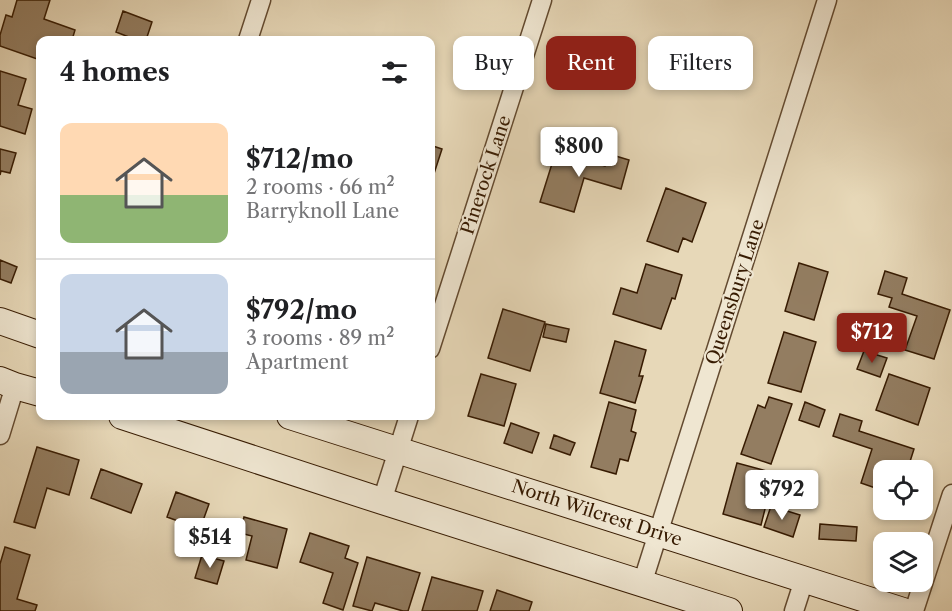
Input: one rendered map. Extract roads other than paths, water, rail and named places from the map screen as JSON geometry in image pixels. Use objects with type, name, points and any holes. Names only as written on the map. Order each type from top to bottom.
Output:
[{"type":"main road","points":[[0,321],[36,334]]},
{"type":"main road","points":[[8,383],[36,392]]},
{"type":"main road","points":[[138,420],[382,501],[729,611]]},
{"type":"main road","name":"North Wilcrest Drive","points":[[303,420],[903,611]]},
{"type":"street","points":[[249,36],[261,0]]},
{"type":"street","name":"Pinerock Lane","points":[[435,333],[542,0]]},
{"type":"street","name":"Queensbury Lane","points":[[642,584],[827,0]]},
{"type":"street","points":[[0,435],[8,383]]},
{"type":"street","points":[[382,501],[408,420]]},
{"type":"street","points":[[914,611],[952,494]]},
{"type":"street","points":[[794,611],[804,580]]}]
